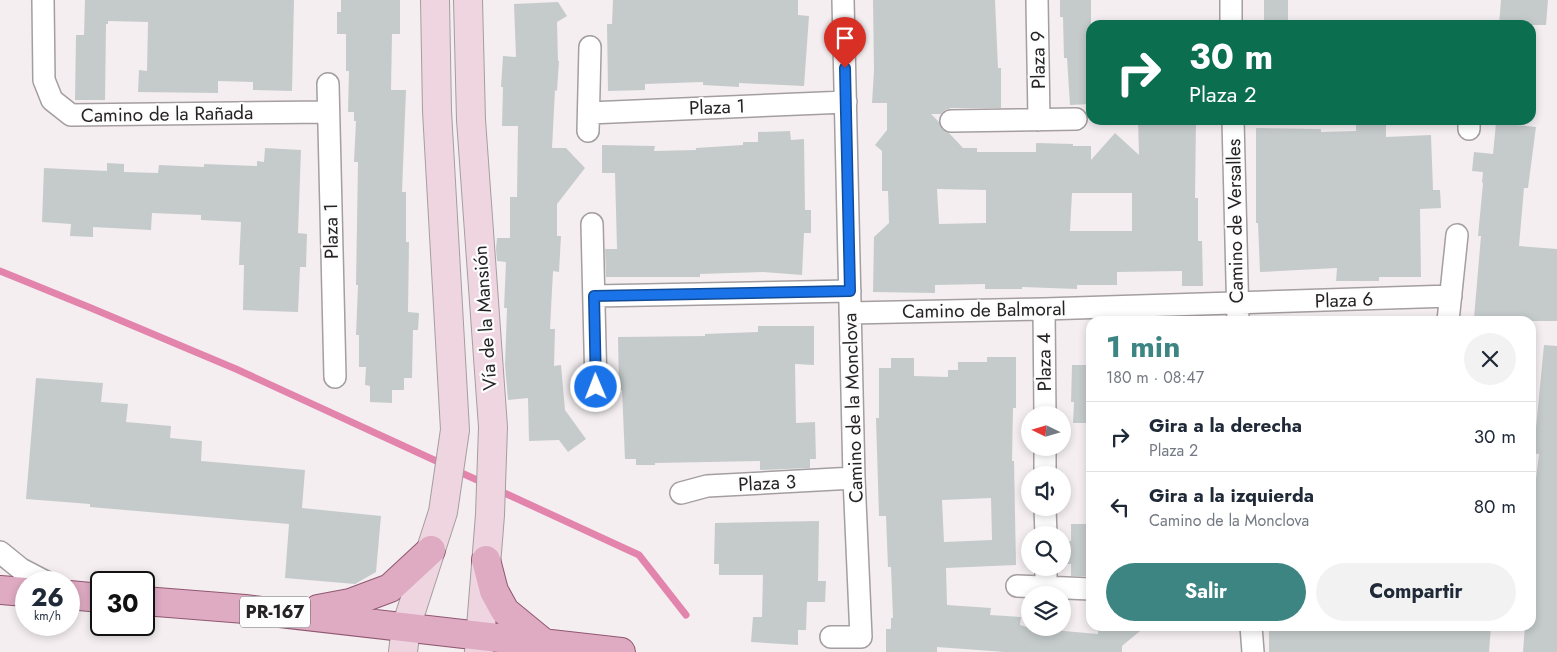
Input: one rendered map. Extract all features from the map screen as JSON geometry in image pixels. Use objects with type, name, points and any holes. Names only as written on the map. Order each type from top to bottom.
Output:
[{"type":"main road","points":[[293,614],[350,603],[390,588],[431,550]]},
{"type":"main road","points":[[486,560],[494,591],[505,611],[544,643]]},
{"type":"main road","points":[[0,590],[15,591]]},
{"type":"main road","name":"PR-167","points":[[155,602],[293,614],[405,640],[480,644],[544,643],[621,652]]},
{"type":"street","name":"Camino de la Rañada","points":[[42,0],[44,80],[52,100],[70,115],[328,112]]},
{"type":"street","name":"Vía de la Mansión","points":[[405,640],[443,512],[455,430],[437,111],[435,0]]},
{"type":"street","name":"Vía de la Mansión","points":[[468,0],[472,120],[493,427],[491,502],[480,644]]},
{"type":"street","name":"Camino de la Monclova","points":[[831,637],[861,637],[854,478],[842,0]]},
{"type":"street","name":"Plaza 9","points":[[1037,0],[1039,120]]},
{"type":"street","points":[[1231,0],[1231,20]]},
{"type":"street","name":"Plaza 1","points":[[590,47],[588,122],[846,102]]},
{"type":"street","name":"Plaza 1","points":[[328,84],[335,377]]},
{"type":"street","points":[[951,121],[1076,119]]},
{"type":"street","name":"Camino de Versalles","points":[[1233,125],[1238,312]]},
{"type":"street","points":[[592,224],[596,387]]},
{"type":"street","points":[[1449,316],[1457,235]]},
{"type":"street","points":[[594,296],[850,291]]},
{"type":"street","name":"Plaza 6","points":[[1238,312],[1451,296]]},
{"type":"street","name":"Camino de Balmoral","points":[[850,313],[1044,309],[1238,312]]},
{"type":"street","name":"Plaza 4","points":[[1044,309],[1045,406]]},
{"type":"street","name":"Plaza 3","points":[[681,493],[707,486],[854,478]]},
{"type":"street","points":[[0,552],[25,571]]},
{"type":"street","points":[[1017,586],[1046,578],[1086,588]]},
{"type":"street","points":[[1252,631],[1253,652]]},
{"type":"building","points":[[85,0],[294,0],[292,91],[253,90],[253,82],[218,81],[218,93],[138,92],[139,70],[147,71],[148,22],[108,21],[108,24],[106,24],[105,100],[75,100],[76,35],[84,35]]},
{"type":"building","points":[[341,0],[400,0],[400,34],[392,34],[391,90],[406,90],[402,192],[406,192],[406,242],[409,242],[408,312],[419,313],[418,330],[413,330],[412,378],[404,378],[404,390],[392,390],[392,403],[370,402],[370,386],[365,385],[366,367],[359,367],[359,335],[356,335],[358,162],[354,162],[356,121],[354,121],[354,112],[348,112],[349,71],[346,71],[346,34],[337,34],[337,12],[341,12]]},
{"type":"building","points":[[613,0],[798,0],[798,15],[809,16],[804,86],[739,83],[739,87],[703,85],[703,82],[645,84],[645,90],[608,91],[607,24],[612,24]]},
{"type":"building","points":[[873,0],[995,0],[998,68],[1001,68],[1001,108],[951,108],[941,114],[931,114],[939,122],[941,128],[949,133],[963,148],[977,148],[977,152],[1036,152],[1036,143],[1073,144],[1073,146],[1091,146],[1091,160],[1115,133],[1139,155],[1138,125],[1196,125],[1195,198],[1198,198],[1198,241],[1202,241],[1203,286],[1182,286],[1182,271],[1117,272],[1117,285],[1077,285],[1077,289],[1022,287],[1022,289],[985,289],[985,284],[935,285],[935,293],[873,292],[874,237],[889,223],[888,191],[882,191],[882,151],[875,145],[887,130],[887,103],[872,103],[874,71]],"holes":[[[937,189],[986,190],[986,223],[939,224]],[[1072,193],[1132,193],[1132,231],[1070,231]]]},
{"type":"building","points":[[1060,0],[1091,0],[1091,20],[1086,20],[1086,104],[1070,105],[1067,58],[1064,58],[1063,17],[1060,17]]},
{"type":"building","points":[[1264,0],[1288,0],[1288,20],[1264,20]]},
{"type":"building","points":[[1501,0],[1548,0],[1546,25],[1536,25],[1536,20],[1499,20]]},
{"type":"building","points":[[558,2],[567,16],[557,22],[559,61],[557,91],[555,90],[552,148],[566,148],[585,168],[557,204],[557,236],[561,236],[559,272],[553,271],[550,329],[555,329],[554,366],[561,365],[565,410],[586,439],[568,452],[559,440],[529,441],[528,398],[508,400],[505,365],[507,308],[504,308],[506,262],[497,261],[496,249],[497,238],[510,238],[510,197],[517,197],[518,126],[502,126],[503,87],[501,87],[503,56],[516,57],[514,4]]},
{"type":"building","points":[[1356,125],[1386,125],[1386,137],[1431,135],[1433,190],[1440,190],[1441,208],[1420,209],[1421,277],[1379,277],[1379,281],[1336,281],[1337,268],[1260,272],[1258,223],[1256,223],[1256,128],[1321,129],[1321,132],[1356,131]]},
{"type":"building","points":[[1496,125],[1536,127],[1528,188],[1524,188],[1519,246],[1557,249],[1557,321],[1536,321],[1536,316],[1474,316],[1481,236],[1478,236],[1483,172],[1472,171],[1474,152],[1493,154]]},
{"type":"building","points":[[790,131],[791,140],[804,139],[805,210],[811,210],[811,233],[804,233],[802,275],[763,272],[700,274],[700,277],[606,277],[605,249],[617,249],[615,173],[602,173],[602,145],[655,146],[654,151],[696,150],[696,148],[743,145],[743,142],[758,142],[758,132]]},
{"type":"building","points":[[265,148],[301,150],[298,233],[307,234],[306,267],[300,267],[298,312],[243,310],[244,265],[239,265],[241,222],[201,220],[201,215],[152,213],[151,230],[93,227],[93,237],[70,236],[71,224],[42,222],[44,168],[107,171],[107,163],[124,164],[124,172],[158,173],[159,165],[204,167],[204,164],[257,166],[257,161],[264,162]]},
{"type":"building","points":[[758,326],[814,326],[814,365],[795,364],[796,423],[815,422],[816,459],[810,459],[810,468],[760,470],[760,461],[636,465],[636,459],[625,459],[622,390],[619,390],[618,337],[705,336],[705,334],[758,332]]},
{"type":"building","points":[[1544,345],[1557,346],[1557,652],[1523,652],[1525,631],[1536,631],[1536,479],[1539,454],[1536,454],[1536,428]]},
{"type":"building","points":[[987,357],[1016,357],[1016,408],[1013,408],[1012,461],[1014,461],[1016,565],[946,568],[947,605],[991,608],[990,615],[1021,617],[1021,636],[1071,636],[1071,632],[1098,634],[1098,631],[1140,631],[1122,646],[1122,652],[1005,652],[937,647],[937,652],[886,652],[886,629],[891,629],[891,618],[893,618],[886,516],[879,516],[876,418],[879,418],[879,368],[891,368],[891,358],[914,358],[914,376],[948,377],[948,370],[958,370],[958,362],[987,362]],"holes":[[[991,498],[992,540],[944,542],[942,500]]]},
{"type":"building","points":[[1072,365],[1086,365],[1086,423],[1073,423],[1074,402],[1071,402]]},
{"type":"building","points":[[36,378],[103,383],[101,402],[128,404],[126,422],[171,426],[170,438],[202,441],[201,461],[305,470],[302,508],[381,516],[376,572],[355,584],[285,578],[289,524],[90,507],[90,504],[26,499]]},
{"type":"building","points":[[819,521],[818,581],[826,581],[825,602],[807,602],[806,630],[798,630],[798,645],[751,642],[753,617],[762,617],[763,575],[719,575],[719,564],[714,564],[715,523]]},
{"type":"building","points":[[1071,524],[1086,524],[1086,576],[1071,576]]},
{"type":"building","points":[[1269,631],[1491,631],[1489,652],[1269,652]]},
{"type":"waterway","points":[[0,271],[236,369],[445,465]]},
{"type":"waterway","points":[[455,470],[486,484]]},
{"type":"waterway","points":[[498,490],[639,555],[686,615]]},
{"type":"route","points":[[596,387],[594,296],[850,291],[845,68]]}]
